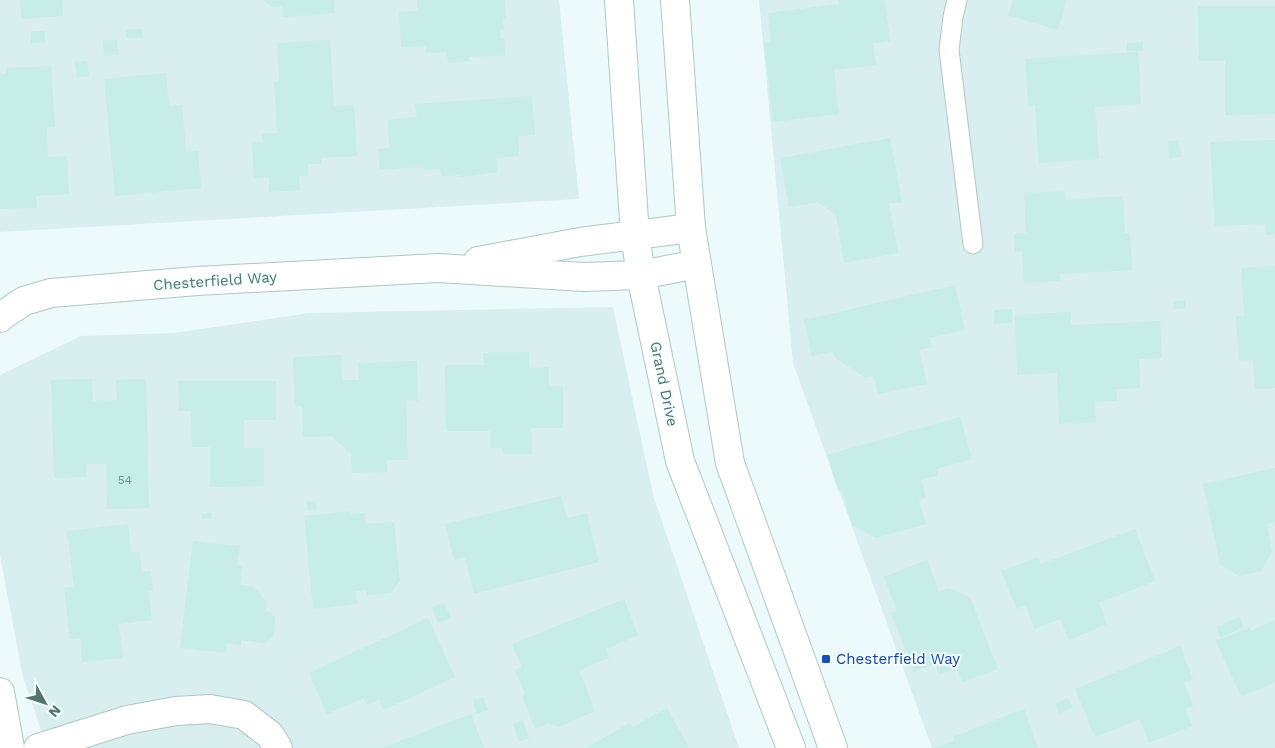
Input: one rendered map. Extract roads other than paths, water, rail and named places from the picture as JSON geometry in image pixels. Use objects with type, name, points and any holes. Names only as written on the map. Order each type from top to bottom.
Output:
[{"type":"main road","name":"Grand Drive","points":[[619,0],[636,234],[641,275],[680,461],[791,748]]},
{"type":"main road","points":[[675,0],[691,228],[730,463],[833,748]]},
{"type":"main road","name":"Chesterfield Way","points":[[438,268],[580,242],[691,228]]},
{"type":"main road","name":"Chesterfield Way","points":[[0,318],[24,302],[51,293],[197,281],[438,268],[583,277],[641,275],[697,264]]},
{"type":"main road","points":[[0,692],[10,748]]},
{"type":"main road","points":[[38,748],[127,720],[176,711],[210,709],[244,714],[270,735],[278,748]]},
{"type":"lane","points":[[957,0],[949,50],[973,244]]},
{"type":"place","name":"Chesterfield Way","points":[[826,659]]}]
